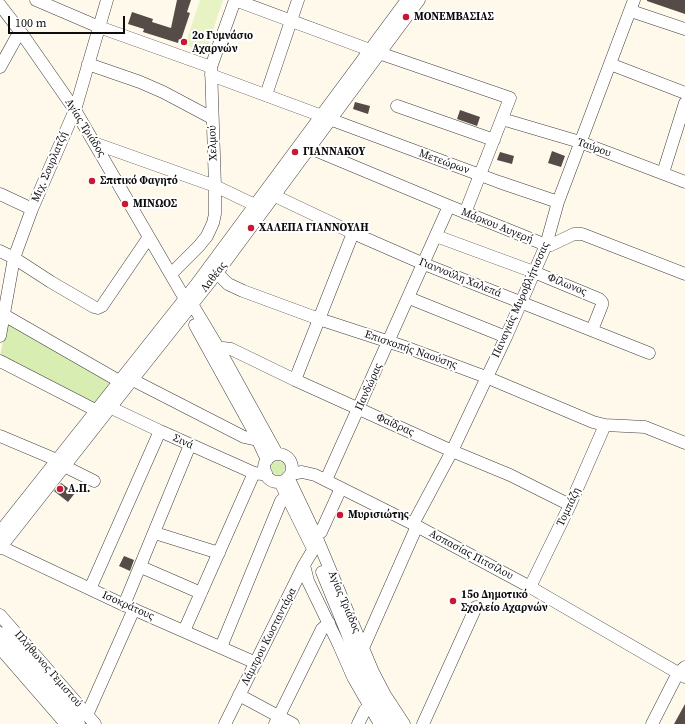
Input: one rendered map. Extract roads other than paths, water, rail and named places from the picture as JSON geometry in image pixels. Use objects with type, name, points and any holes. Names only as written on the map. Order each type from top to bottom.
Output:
[{"type":"street","name":"Μετεώρων","points":[[36,0],[99,28],[211,71],[266,95],[480,175],[558,202]]},
{"type":"street","name":"Μιχ. Σουρλατζή","points":[[0,336],[14,258],[32,209],[74,110],[107,0]]},
{"type":"street","points":[[235,0],[375,52],[510,98],[465,213]]},
{"type":"street","name":"Χελμού","points":[[171,274],[200,246],[207,236],[215,214],[211,71],[235,0]]},
{"type":"street","points":[[266,95],[298,0]]},
{"type":"street","name":"Λαθέας","points":[[375,52],[407,0]]},
{"type":"street","name":"Λαθέας","points":[[188,305],[255,205],[327,118],[375,52],[419,0]]},
{"type":"street","name":"Αγίας Τριάδος","points":[[0,4],[74,110],[94,143],[171,274],[257,438],[278,458],[292,466],[286,478],[286,495],[313,542]]},
{"type":"street","points":[[633,5],[685,29]]},
{"type":"street","name":"Παναγιάς Μυροβλήτισσας","points":[[359,650],[415,525],[506,337],[546,245],[558,202],[633,5]]},
{"type":"street","points":[[1,63],[20,31]]},
{"type":"street","points":[[88,64],[140,82],[163,92],[212,118]]},
{"type":"street","points":[[610,64],[685,93]]},
{"type":"street","points":[[663,173],[685,103]]},
{"type":"street","points":[[397,106],[494,140]]},
{"type":"street","name":"Λαθέας","points":[[0,547],[61,463],[103,409],[188,305],[218,273],[310,148],[327,118]]},
{"type":"street","name":"Ταύρου","points":[[502,119],[580,142],[685,182]]},
{"type":"street","points":[[94,143],[215,186],[255,205]]},
{"type":"street","name":"Μάρκου Αυγερή","points":[[310,148],[546,245],[551,246],[574,234],[582,234],[685,274]]},
{"type":"street","points":[[0,194],[32,209]]},
{"type":"street","name":"Γιαννούλη Χαλεπά","points":[[275,196],[353,233],[424,264],[649,353]]},
{"type":"street","name":"Πανδώρας","points":[[321,478],[359,409],[449,206]]},
{"type":"street","points":[[295,380],[353,233]]},
{"type":"street","name":"Φίλωνος","points":[[436,236],[599,298],[602,305],[592,330]]},
{"type":"street","points":[[0,251],[98,308],[102,306],[149,237]]},
{"type":"street","name":"Επισκοπής Ναούσης","points":[[218,273],[228,284],[242,290],[319,319],[389,342],[486,377],[593,422],[605,425],[645,427],[685,443]]},
{"type":"street","points":[[409,298],[506,337]]},
{"type":"street","name":"Αγίας Τριάδος","points":[[188,305],[219,349],[278,458]]},
{"type":"street","points":[[4,315],[126,381],[244,437],[253,439],[257,438]]},
{"type":"street","name":"Φαίδρας","points":[[219,349],[231,349],[359,409],[452,451],[510,475],[570,505]]},
{"type":"street","name":"Σινά","points":[[0,361],[103,409],[260,473]]},
{"type":"street","name":"Τομπάζη","points":[[530,588],[570,505],[605,425]]},
{"type":"street","points":[[90,590],[160,431]]},
{"type":"street","points":[[0,436],[61,463],[94,481]]},
{"type":"street","points":[[87,714],[129,607],[141,567],[190,445]]},
{"type":"street","name":"Αγίας Τριάδος","points":[[184,631],[219,553],[260,473],[265,466],[278,458]]},
{"type":"street","name":"Ασπασίας Πιτσίλου","points":[[278,458],[305,466],[321,478]]},
{"type":"street","name":"Λαθέας","points":[[0,532],[61,463]]},
{"type":"street","name":"Ασπασίας Πιτσίλου","points":[[286,478],[302,472],[321,478],[415,525],[683,672]]},
{"type":"street","points":[[260,473],[271,480],[286,478]]},
{"type":"street","name":"Αγίας Τριάδος","points":[[286,478],[359,650],[367,682],[393,724]]},
{"type":"street","name":"Λάμπρου Κωσταντάρα","points":[[225,724],[304,566],[313,542],[321,532],[341,488]]},
{"type":"street","points":[[221,647],[281,501],[286,495]]},
{"type":"street","points":[[155,533],[219,553]]},
{"type":"street","name":"Ισοκράτους","points":[[0,547],[90,590],[256,663]]},
{"type":"street","name":"Αγίας Τριάδος","points":[[304,566],[308,581],[353,677],[380,724]]},
{"type":"street","points":[[141,567],[201,592]]},
{"type":"street","points":[[423,724],[476,607]]},
{"type":"street","name":"Πλήθωνος Γεμιστού","points":[[0,615],[95,724]]},
{"type":"street","points":[[277,720],[322,629],[329,623]]},
{"type":"street","name":"Πλήθωνος Γεμιστού","points":[[0,633],[79,724]]},
{"type":"street","name":"Πλήθωνος Γεμιστού","points":[[0,648],[66,724]]},
{"type":"street","name":"Αγίας Τριάδος","points":[[359,650],[404,724]]},
{"type":"street","points":[[652,724],[683,672]]},
{"type":"street","points":[[239,695],[277,720],[293,724]]},
{"type":"street","points":[[358,724],[365,710],[370,707]]},
{"type":"place","name":"ΜΟΝΕΜΒΑΣΙΑΣ","points":[[406,17]]},
{"type":"place","name":"2ο Γυμνάσιο Αχαρνών","points":[[184,42]]},
{"type":"place","name":"ΓΙΑΝΝΑΚΟΥ","points":[[295,152]]},
{"type":"place","name":"Σπιτικό Φαγητό","points":[[92,181]]},
{"type":"place","name":"ΜΙΝΩΟΣ","points":[[125,204]]},
{"type":"place","name":"ΧΑΛΕΠΑ ΓΙΑΝΝΟΥΛΗ","points":[[251,228]]},
{"type":"place","name":"Α.Π.","points":[[60,489]]},
{"type":"place","name":"Μυρισιώτης","points":[[340,515]]},
{"type":"place","name":"15ο Δημοτικό Σχολείο Αχαρνών","points":[[453,601]]}]
